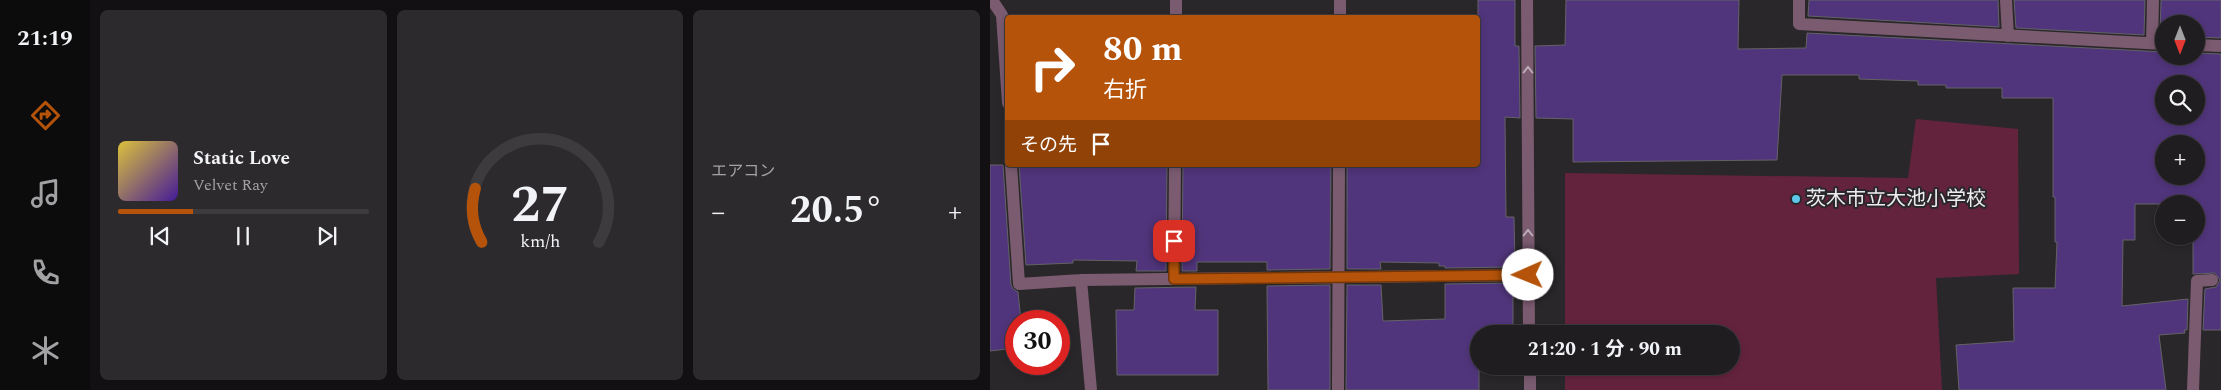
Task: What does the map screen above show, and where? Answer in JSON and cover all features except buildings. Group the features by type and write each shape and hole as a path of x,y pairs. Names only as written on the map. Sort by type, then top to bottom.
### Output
{"street":[{"path":"992,0 1002,15 1005,59"},
{"path":"1176,0 1176,15"},
{"path":"1340,0 1340,15"},
{"path":"1527,0 1529,325"},
{"path":"1799,0 1799,24 2155,43"},
{"path":"2006,0 2008,36"},
{"path":"2153,0 2155,17"},
{"path":"2205,45 2221,46"},
{"path":"1011,167 1019,284 1081,280 1528,275"},
{"path":"1174,279 1175,167"},
{"path":"1338,390 1339,167"},
{"path":"1081,280 1091,390"},
{"path":"2193,390 2196,281 2212,280"},
{"path":"1530,375 1530,390"}],"shaded area":[{"path":"1916,119 2018,129 2019,274 1936,278 1942,390 1565,390 1565,375 1740,375 1740,325 1565,325 1565,173 1908,178"}],"place":[{"name":"茨木市立大池小学校","path":"1796,199"}],"route":[{"path":"1174,241 1174,279 1528,275"}]}
